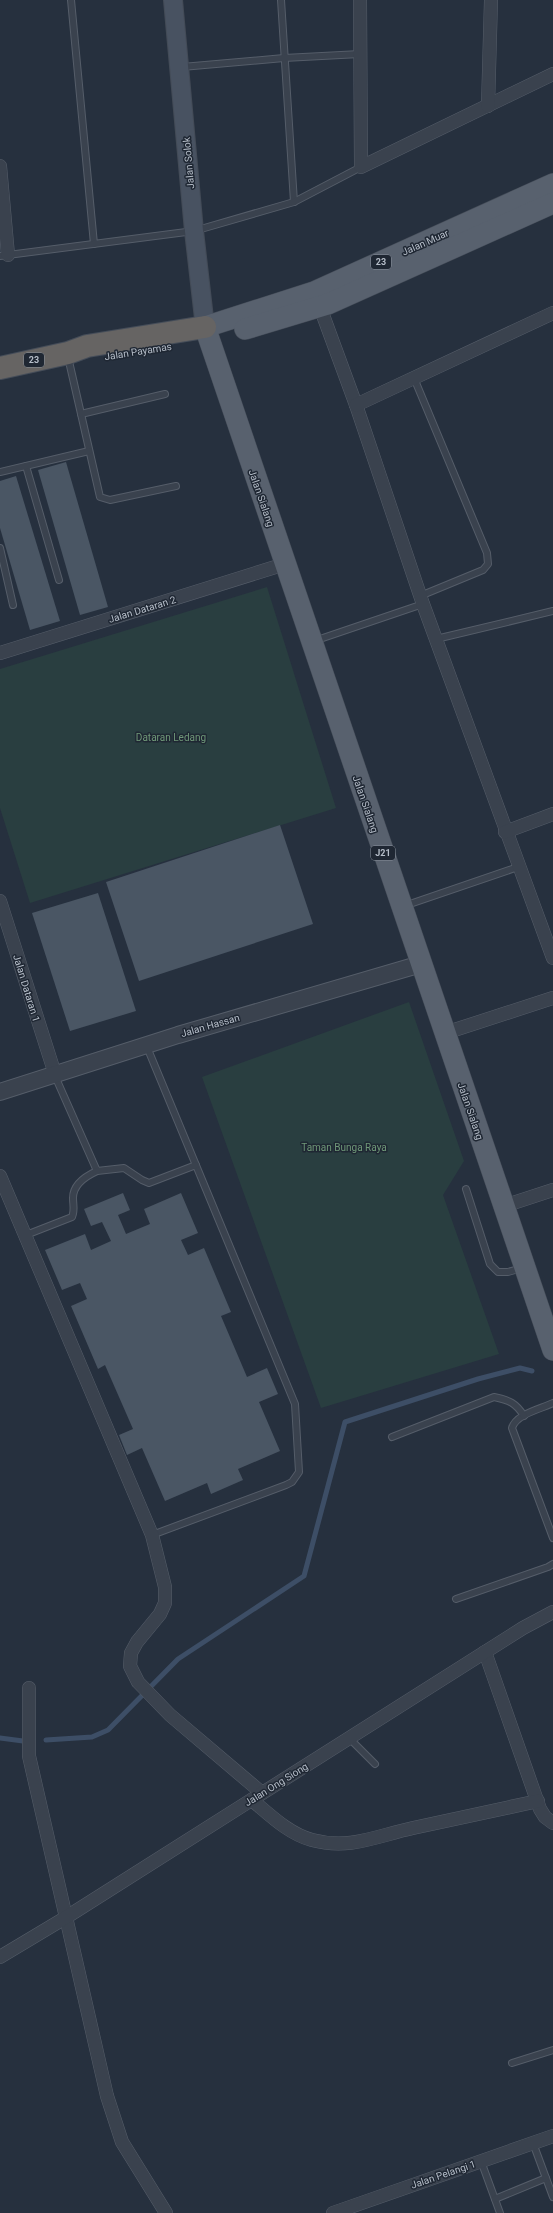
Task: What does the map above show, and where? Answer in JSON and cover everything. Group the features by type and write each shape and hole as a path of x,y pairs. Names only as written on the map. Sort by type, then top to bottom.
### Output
{"highway":[{"name":"Jalan Payamas","path":"0,368 68,353 86,346 207,333"}],"main road":[{"name":"Jalan Solok","path":"173,0 194,231 207,333"},
{"name":"Jalan Muar","path":"207,333 308,295 553,184"},
{"name":"Jalan Muar","path":"207,333 320,307 553,202"},
{"name":"Jalan Sialang","path":"207,333 284,564 525,1268 551,1339"}],"street":[{"path":"360,0 361,167 553,74"},
{"path":"488,106 491,0"},
{"path":"0,166 4,256"},
{"path":"320,307 356,405 421,600 518,866 550,938 553,958"},
{"path":"356,405 553,313"},
{"name":"Jalan Dataran 2","path":"0,653 284,564"},
{"path":"506,832 553,814"},
{"name":"Jalan Dataran 1","path":"0,901 55,1074"},
{"name":"Jalan Hassan","path":"0,1092 147,1045 421,964"},
{"path":"445,1033 553,998"},
{"path":"0,1176 152,1535 165,1587 165,1603 160,1614 131,1653 130,1666 138,1682 170,1715 257,1796 283,1826 310,1839 332,1844 358,1843 410,1828 538,1801"},
{"path":"504,1206 553,1190"},
{"name":"Jalan Ong Siong","path":"0,1957 65,1918 522,1628 553,1612"},
{"path":"485,1652 538,1801 545,1816 553,1823"},
{"path":"29,1688 29,1756 107,2096 122,2142 166,2213"},
{"name":"Jalan Pelangi 1","path":"333,2213 553,2136"}],"lane":[{"path":"71,0 94,244"},
{"path":"281,0 294,202"},
{"path":"179,67 284,58 360,54"},
{"path":"4,256 194,231 294,202 361,167"},
{"path":"68,353 98,493 105,500 176,486"},
{"path":"311,642 421,600 483,570 488,564 487,553 414,378"},
{"path":"81,414 165,394"},
{"path":"0,472 89,451"},
{"path":"26,466 59,580"},
{"path":"0,548 13,604"},
{"path":"436,640 553,611"},
{"path":"401,906 518,866"},
{"path":"147,1045 295,1404 299,1472 292,1482 286,1485 152,1535"},
{"path":"55,1074 97,1170"},
{"path":"26,1235 72,1217 74,1212 73,1197 75,1188 81,1181 97,1170 124,1168 149,1183 196,1165"},
{"path":"466,1190 490,1264 498,1272 508,1272 525,1268"},
{"path":"392,1437 494,1397 509,1399 518,1405 524,1416"},
{"path":"553,1403 524,1416 513,1424 513,1433 553,1538"},
{"path":"456,1599 553,1564"},
{"path":"349,1738 375,1764"},
{"path":"512,2063 553,2050"},
{"path":"533,2143 553,2197"},
{"path":"481,2161 500,2213"},
{"path":"495,2199 546,2178"}],"green space":[{"name":"Dataran Ledang","path":"267,587 336,808 30,903 0,808 0,669"},
{"name":"Taman Bunga Raya","path":"409,1002 464,1161 443,1195 499,1354 321,1408 202,1077"}],"building":[{"path":"66,462 108,607 80,615 38,470"},
{"path":"16,476 60,621 30,630 0,528 0,481"},
{"path":"280,825 313,924 139,981 106,882"},
{"path":"98,893 136,1011 70,1031 32,913"},
{"path":"123,1193 130,1210 118,1215 126,1234 150,1224 144,1209 181,1193 198,1233 181,1240 188,1255 204,1248 231,1312 221,1316 247,1377 267,1368 278,1394 259,1402 280,1451 238,1469 243,1480 211,1494 207,1483 165,1501 142,1448 127,1455 119,1435 133,1429 105,1365 98,1369 71,1306 87,1299 80,1283 62,1290 45,1250 85,1234 91,1250 111,1241 102,1222 91,1226 84,1209"}],"waterway":[{"path":"46,1740 92,1737 108,1730 178,1659 304,1576 345,1422 478,1379 520,1368 532,1371"},
{"path":"0,1738 23,1741"}]}
